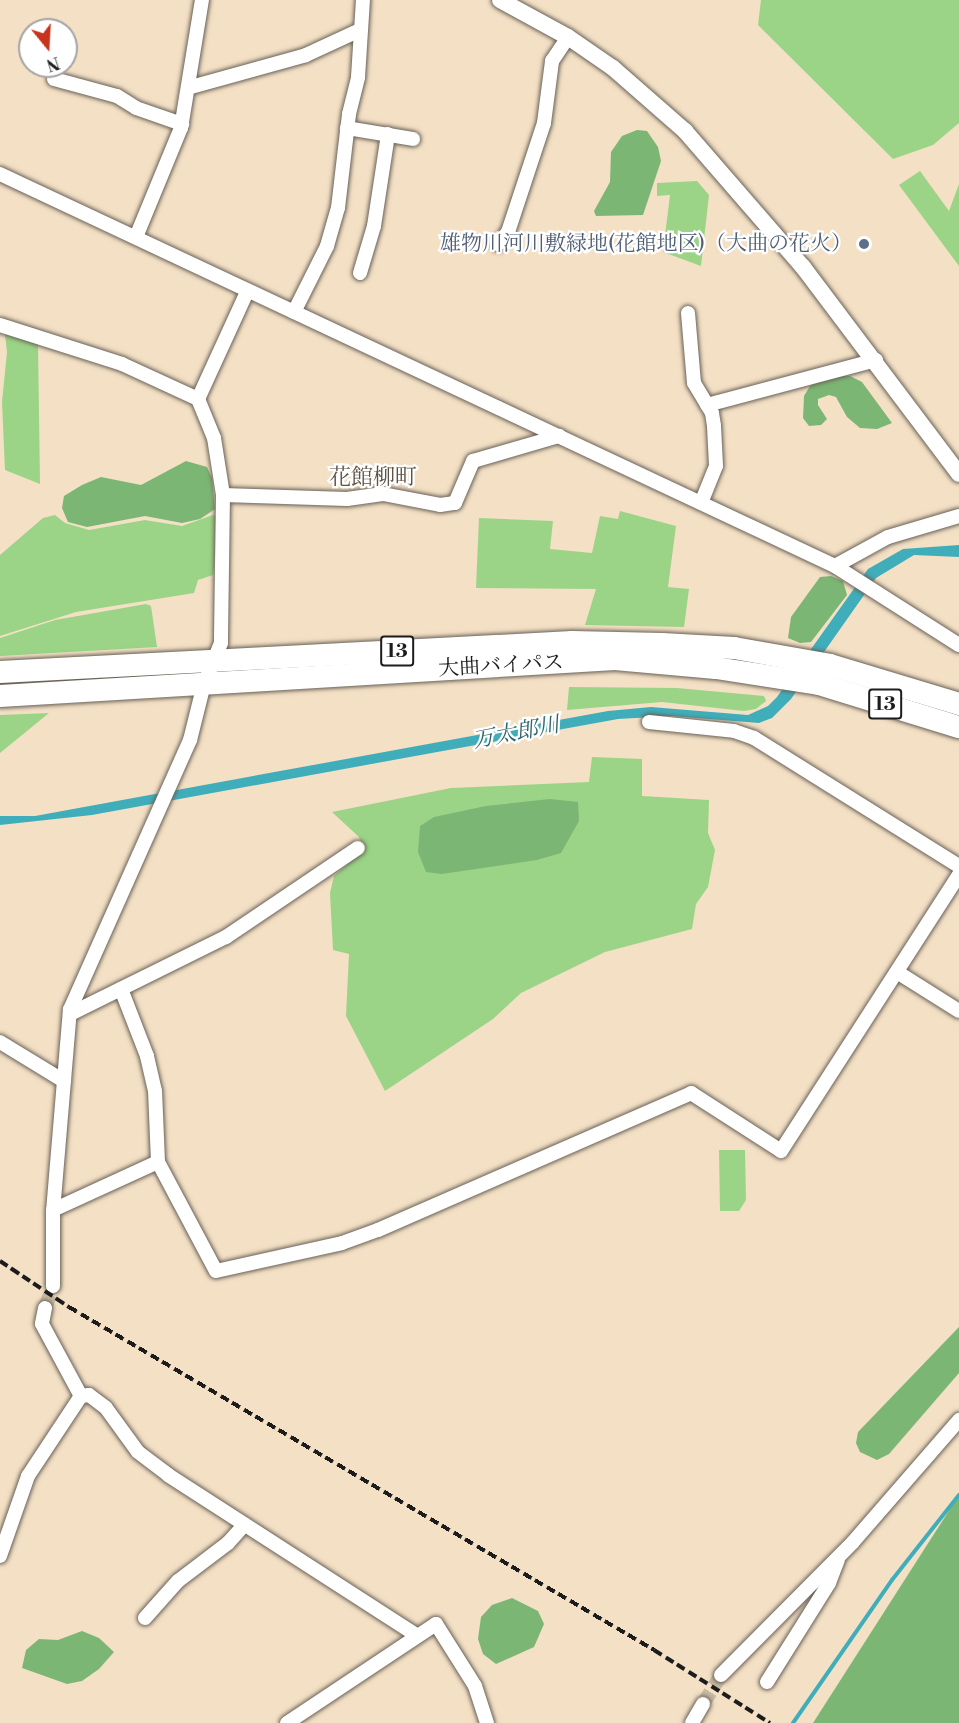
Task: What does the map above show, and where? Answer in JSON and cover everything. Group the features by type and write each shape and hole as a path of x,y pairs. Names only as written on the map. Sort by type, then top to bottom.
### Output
{"highway":[{"name":"大曲バイパス","path":"0,672 572,642 734,648 789,669"},
{"name":"大曲バイパス","path":"0,696 615,659 789,669 959,704"},
{"name":"大曲バイパス","path":"817,673 959,727"}],"street":[{"path":"136,237 182,124 191,87 202,0"},
{"path":"294,312 327,246 335,218 347,128 358,76 363,0"},
{"path":"500,0 568,37 613,68 685,130 749,201 876,360 959,474"},
{"path":"191,87 306,55 360,30"},
{"path":"498,244 508,232 544,123 552,61 568,37"},
{"path":"54,79 117,96 136,108 182,124"},
{"path":"347,128 412,139"},
{"path":"360,273 374,226 388,134"},
{"path":"0,174 247,292 702,501 849,572 959,645"},
{"path":"198,399 247,292"},
{"path":"688,313 694,383 707,405 714,426 716,466 702,501"},
{"path":"0,325 122,364 198,399 214,438 224,495 221,643 204,684 190,740 159,813 82,975 70,1014 53,1210 53,1286"},
{"path":"707,405 876,360"},
{"path":"224,495 347,499 383,494 440,506 454,503 473,461 559,436"},
{"path":"836,566 888,537 959,516"},
{"path":"650,722 734,731 753,738 959,866"},
{"path":"70,1014 226,937 358,848"},
{"path":"121,989 147,1056 155,1091 158,1162 216,1271 342,1243 378,1230 691,1093 780,1152 959,875"},
{"path":"897,972 959,1011"},
{"path":"0,1042 63,1081"},
{"path":"53,1210 158,1162"},
{"path":"45,1308 42,1324 81,1396"},
{"path":"0,1556 28,1476 81,1396 89,1395 106,1408 146,1458 416,1635"},
{"path":"721,1675 841,1553 959,1420"},
{"path":"145,1618 178,1581 228,1543 245,1524"},
{"path":"767,1682 829,1583 841,1553"},
{"path":"287,1723 416,1635 436,1624 475,1686 487,1723"},
{"path":"692,1723 703,1704"}],"green space":[{"path":"761,0 959,0 959,123 933,145 893,159 758,25"},
{"path":"637,130 647,131 658,147 661,161 643,215 596,216 594,211 610,182 611,152 622,136"},
{"path":"920,171 949,211 959,184 959,266 899,185"},
{"path":"697,181 709,195 701,266 663,252 670,195 657,196 657,183"},
{"path":"8,332 38,344 40,484 5,470 2,402 7,352 5,335"},
{"path":"829,376 850,376 862,382 892,423 877,429 860,428 847,417 836,397 829,395 818,399 818,405 827,419 821,425 809,426 803,418 804,396 810,386"},
{"path":"186,461 207,467 212,478 215,509 200,519 182,523 145,516 87,527 68,522 62,508 64,496 82,485 101,477 141,485"},
{"path":"620,511 676,526 668,587 689,589 684,627 585,625 596,589 476,588 479,518 553,521 550,549 592,553 600,516 618,519"},
{"path":"55,515 65,523 89,530 145,520 182,526 213,515 219,517 213,575 198,580 194,593 76,612 0,636 0,555 43,518"},
{"path":"831,576 843,581 847,595 811,642 800,643 788,638 791,617 820,577"},
{"path":"146,604 151,606 157,647 0,656 0,638 55,620"},
{"path":"569,687 677,688 764,696 766,701 756,709 744,711 662,702 567,710"},
{"path":"49,713 0,753 0,715"},
{"path":"592,757 642,759 642,796 709,800 708,833 715,850 708,887 696,904 692,929 605,952 521,993 493,1019 385,1091 346,1016 349,954 333,950 330,893 334,876 362,852 359,837 332,812 451,788 589,782"},
{"path":"550,799 578,802 579,821 561,853 537,860 442,874 426,872 418,852 420,826 434,817 486,806"},
{"path":"719,1150 745,1150 746,1200 739,1211 720,1211"},
{"path":"959,1327 959,1373 889,1454 877,1460 860,1452 856,1443 858,1432"},
{"path":"959,1495 959,1723 813,1723"},
{"path":"512,1598 538,1611 544,1624 534,1647 496,1664 483,1654 478,1639 481,1617 492,1605"},
{"path":"82,1631 99,1638 114,1652 99,1669 82,1681 67,1684 22,1668 26,1650 39,1639 58,1640"}],"water":[{"name":"万太郎川","path":"959,545 959,557 914,555 876,578 791,699 772,718 759,723 671,716 618,719 92,815 0,825 0,816 35,816 608,711 651,707 748,715 768,706 777,697 868,569 903,549"}],"waterway":[{"path":"793,1723 892,1580 959,1495"}],"tunnel":[{"path":"45,1308 53,1286"},
{"path":"703,1704 721,1675"}],"railway":[{"path":"0,1261 69,1307 654,1650 770,1723"}],"place":[{"name":"雄物川河川敷緑地(花館地区)（大曲の花火）","path":"864,244"}],"district":[{"name":"花館柳町","path":"373,478"}]}
